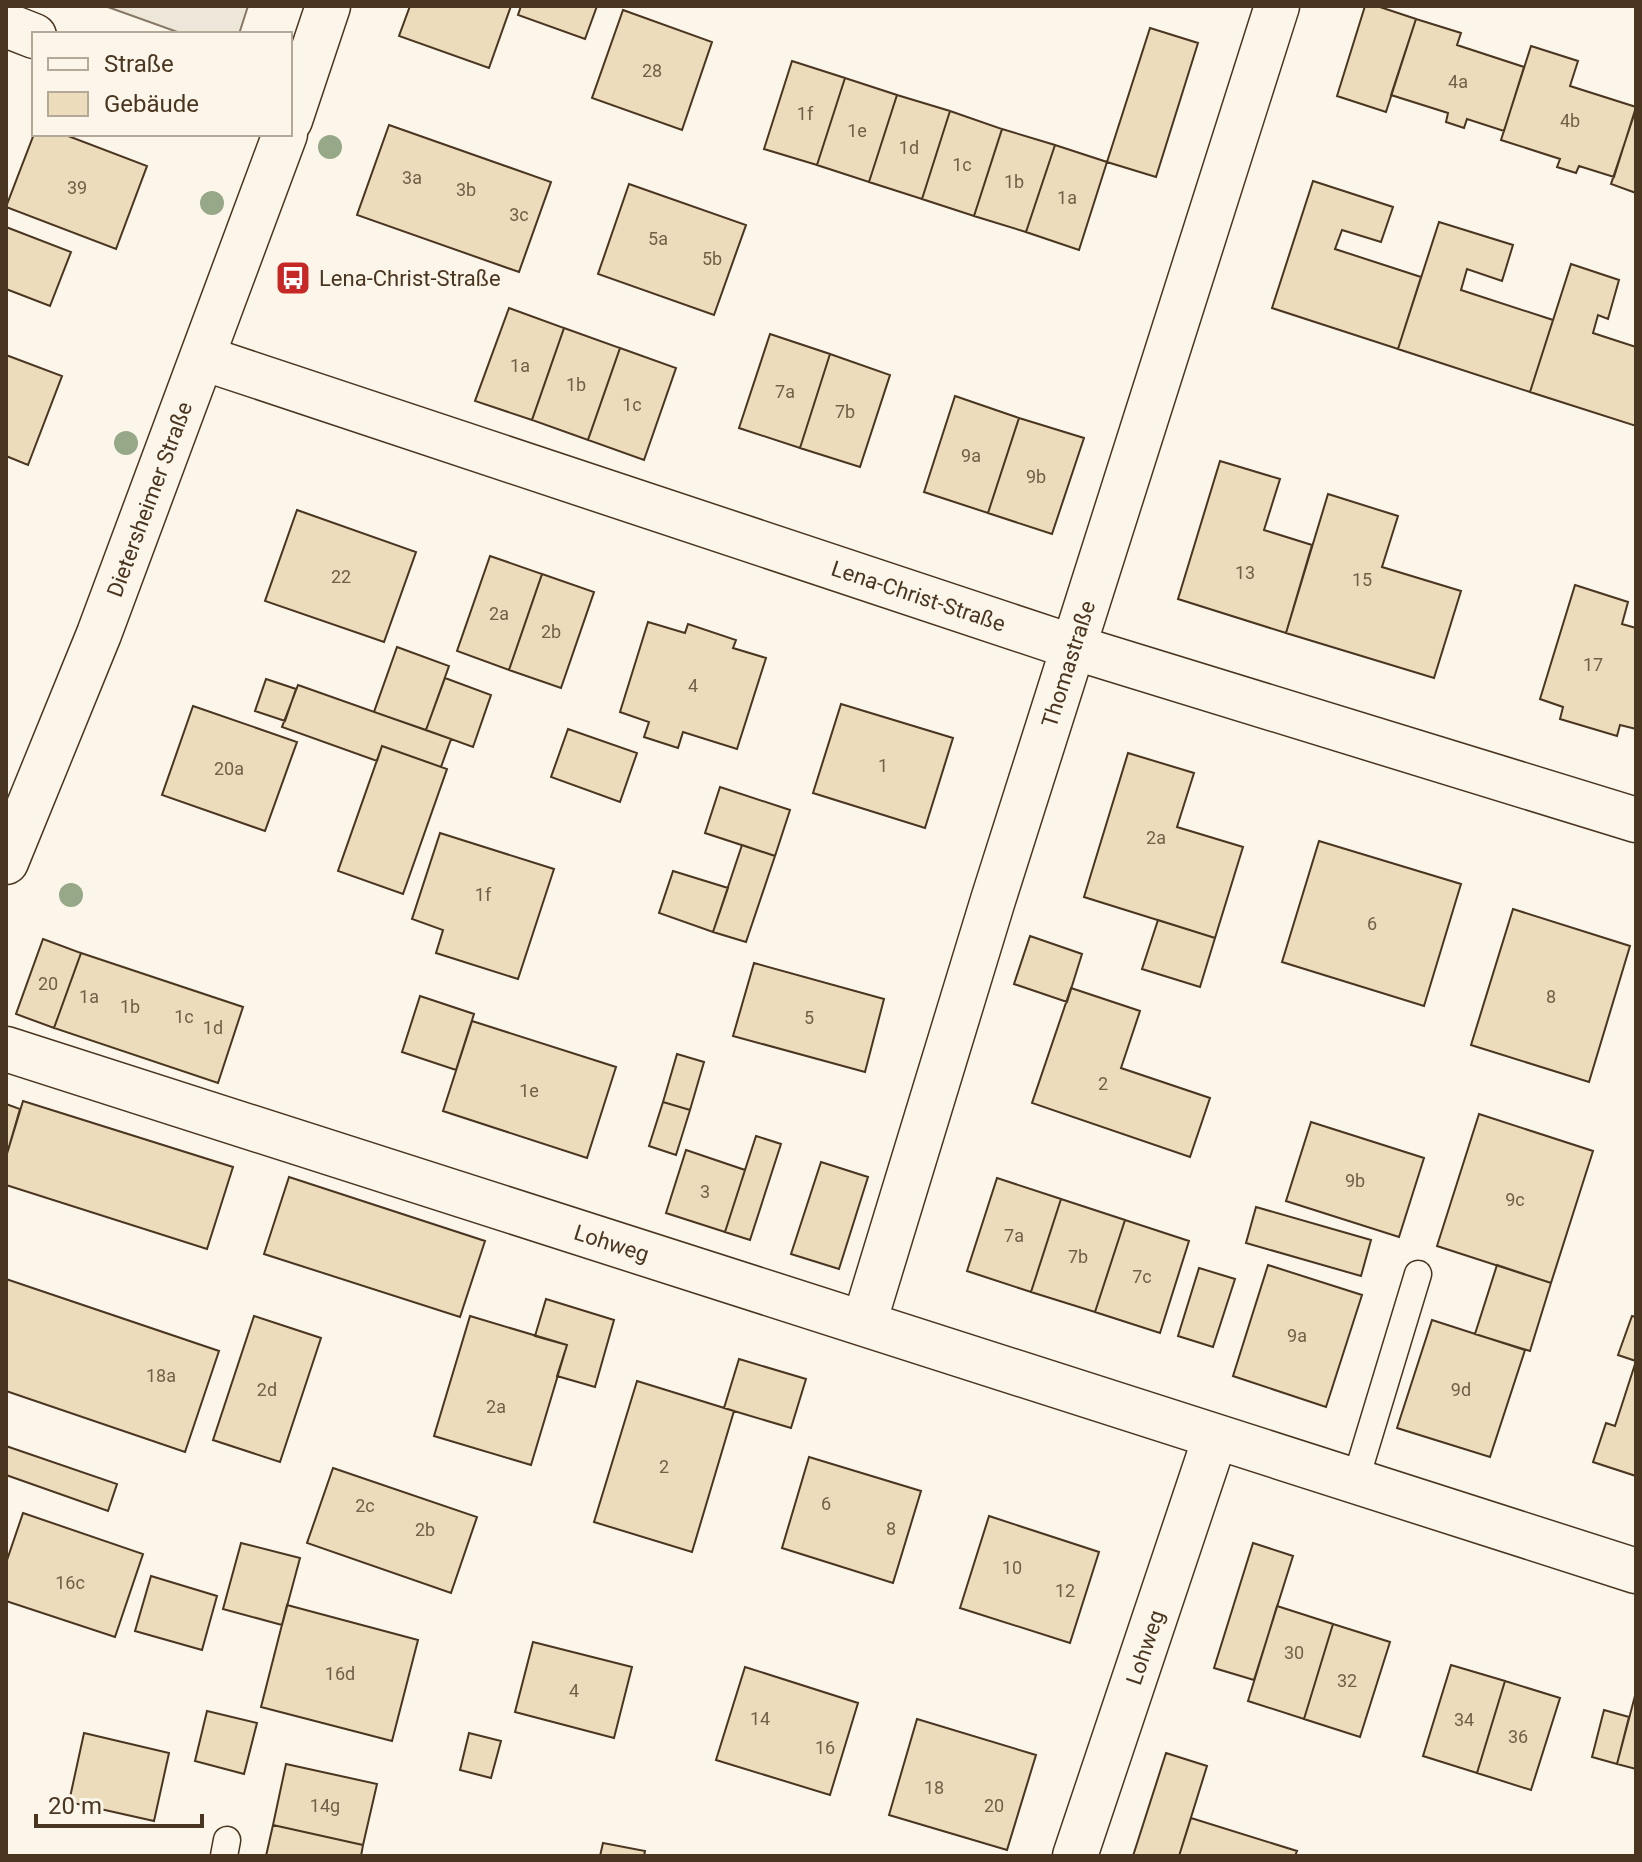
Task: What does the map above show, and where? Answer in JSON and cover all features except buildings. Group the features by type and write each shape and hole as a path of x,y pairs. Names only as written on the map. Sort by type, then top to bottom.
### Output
{"street":[{"path":"292,114 328,6"},
{"name":"Thomastraße","path":"864,1323 1073,647 1277,6"},
{"path":"6,25 32,35"},
{"name":"Dietersheimer Straße","path":"6,862 99,634 284,136"},
{"name":"Lena-Christ-Straße","path":"203,358 1073,647 1636,820"},
{"name":"Lohweg","path":"6,1049 1636,1571"},
{"name":"Lohweg","path":"1075,1856 1215,1438"}],"lane":[{"path":"1355,1482 1418,1274"}],"shaded area":[{"path":"105,6 248,6 240,32 177,32"}],"place":[{"name":"Lena-Christ-Straße","path":"293,278"}]}
